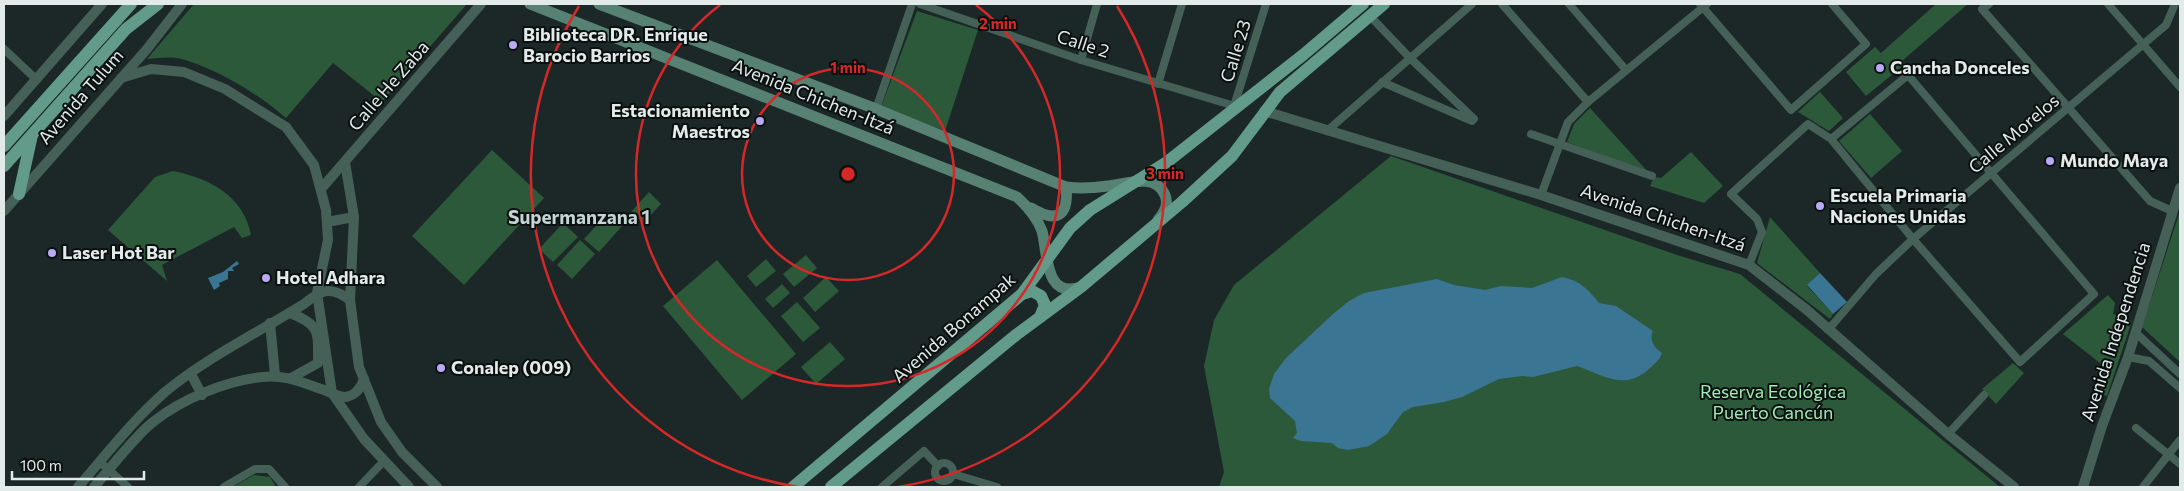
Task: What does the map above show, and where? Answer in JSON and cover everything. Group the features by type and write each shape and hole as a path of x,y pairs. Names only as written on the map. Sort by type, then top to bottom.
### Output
{"main road":[{"name":"Avenida Tulum","path":"4,146 131,4"},
{"name":"Avenida Tulum","path":"4,166 126,30 158,4"},
{"name":"Avenida Chichen-Itzá","path":"530,4 1017,197 1027,206 1042,231 1046,259 1051,276 1057,284 1071,290 1081,287"},
{"name":"Avenida Chichen-Itzá","path":"599,4 876,109 1066,187 1080,189 1138,181"},
{"name":"Avenida Bonampak","path":"793,487 1022,294 1031,285 1046,259 1070,228 1090,210 1167,162 1363,4"},
{"path":"832,487 1040,317 1081,287 1232,156 1264,111 1289,84 1384,4"},
{"path":"19,194 33,133"},
{"path":"1138,181 1157,186 1166,197 1165,210 1153,225"},
{"path":"1027,206 1044,216 1054,217 1066,207 1066,187"},
{"path":"1022,294 1032,291 1041,296 1045,305 1040,317"}],"street":[{"path":"4,116 102,4"},
{"name":"Avenida Tulum","path":"4,211 121,78 182,4"},
{"name":"Calle He Zaba","path":"321,189 481,4"},
{"path":"876,109 912,4"},
{"name":"Calle 2","path":"920,4 1081,60 1236,107"},
{"path":"1081,60 1097,4"},
{"path":"1158,84 1182,4"},
{"name":"Calle 23","path":"1236,107 1266,4"},
{"path":"1327,130 1472,4"},
{"path":"1502,4 1588,102"},
{"path":"1569,4 1626,70"},
{"path":"1541,195 1568,122 1588,102 1703,5 1791,110 1866,44 1832,4"},
{"path":"1988,4 1982,9 2067,109 2150,201 2172,211"},
{"path":"2108,4 2180,87"},
{"name":"Calle Morelos","path":"1828,330 1876,274 1913,239 2166,25 2175,4"},
{"path":"1370,16 1409,57 1474,119 1472,121 1382,82"},
{"path":"4,49 37,80"},
{"path":"121,78 151,69 184,72 225,89 286,127 314,165 327,222 328,240 317,293 332,393 364,439 409,487"},
{"path":"1749,265 1762,232 1757,218 1731,194 1808,124 1831,139 1913,239 2020,362 2094,294 1908,75 1831,139"},
{"name":"Avenida Chichen-Itzá","path":"1264,111 1541,195 1749,265 1807,310 1948,434 2014,487"},
{"path":"1531,134 1652,176"},
{"path":"345,162 354,217 350,300 359,367 381,422 402,452 437,487"},
{"name":"Avenida Independencia","path":"2083,487 2102,426 2128,358 2180,188"},
{"path":"327,222 354,217"},
{"path":"78,487 166,391 270,323 290,313 317,293 334,290 350,300"},
{"path":"290,313 309,320 318,336 318,364 291,378"},
{"path":"270,323 275,375"},
{"path":"2136,333 2180,374"},
{"path":"2128,358 2149,362 2180,388"},
{"path":"191,374 202,395"},
{"path":"94,487 151,423 174,408 202,395 241,381 275,375 291,378 341,397 352,395 360,389 364,379"},
{"path":"1948,434 1984,395"},
{"path":"2136,428 2180,464"},
{"path":"2143,487 2180,440"},
{"path":"882,487 924,451 938,466"},
{"path":"359,487 384,461"},
{"path":"100,462 128,487"},
{"path":"938,466 949,464 953,474"},
{"path":"938,466 936,474 942,480 947,480 953,474"},
{"path":"224,487 255,469 269,469 285,487"},
{"path":"953,474 998,487"}],"green space":[{"path":"194,4 467,4 382,102 333,63 286,118 251,92 212,70 176,58 147,59"},
{"path":"1936,4 1968,4 1903,60 1905,64 1866,96 1846,72 1875,47 1881,53"},
{"path":"917,11 978,30 945,131 881,107"},
{"path":"1820,92 1843,118 1829,131 1798,112"},
{"path":"1590,108 1648,172 1567,142 1574,124"},
{"path":"1870,114 1902,151 1871,178 1839,141"},
{"path":"492,150 544,198 464,285 412,236"},
{"path":"1691,152 1723,186 1704,203 1650,186 1654,177 1661,178"},
{"name":"Reserva Ecológica Puerto Cancún","path":"1391,156 1680,256 1740,274 2000,487 1219,487 1224,472 1204,366 1214,320 1234,285"},
{"path":"173,171 199,178 212,184 233,199 247,221 251,235 242,238 234,227 162,265 167,281 108,230 155,177"},
{"path":"649,192 661,204 643,223 631,212"},
{"path":"2180,211 2180,362 2142,327"},
{"path":"609,212 623,225 599,252 584,239"},
{"path":"1770,217 1820,273 1807,286 1833,314 1830,319 1757,263"},
{"path":"563,223 578,237 553,262 539,249"},
{"path":"580,240 595,254 572,279 557,265"},
{"path":"806,255 817,268 794,287 783,274"},
{"path":"766,259 776,271 756,287 747,276"},
{"path":"717,260 796,354 742,400 663,306"},
{"path":"826,277 839,291 815,312 803,298"},
{"path":"782,284 790,293 773,308 765,299"},
{"path":"2108,295 2115,303 2113,314 2132,321 2107,396 2098,393 2105,367 2063,334"},
{"path":"797,302 820,328 803,342 781,316"},
{"path":"830,342 845,359 816,384 801,367"},
{"path":"2013,363 2024,373 1996,404 1982,389"},
{"path":"254,475 270,477 276,487 233,487"}],"water":[{"path":"237,261 239,264 232,268 234,271 228,271 228,279 219,283 220,286 214,290 208,278 223,272"},
{"path":"1820,273 1847,302 1833,314 1807,285"},
{"path":"1562,277 1574,280 1583,286 1599,303 1616,306 1653,331 1653,344 1662,353 1660,358 1641,375 1632,379 1623,380 1605,377 1577,366 1533,377 1522,376 1499,379 1462,397 1413,407 1403,412 1387,434 1369,446 1348,450 1338,448 1332,443 1301,441 1293,438 1297,433 1295,421 1270,398 1269,389 1274,374 1286,358 1333,314 1349,301 1364,293 1437,279 1454,285 1485,290 1501,286 1532,288"}],"place":[{"name":"Biblioteca DR. Enrique Barocio Barrios","path":"513,45"},
{"name":"Cancha Donceles","path":"1880,68"},
{"name":"Estacionamiento Maestros","path":"760,121"},
{"name":"Mundo Maya","path":"2050,161"},
{"name":"Escuela Primaria Naciones Unidas","path":"1820,206"},
{"name":"Laser Hot Bar","path":"52,253"},
{"name":"Hotel Adhara","path":"266,278"},
{"name":"Conalep (009)","path":"441,368"}],"district":[{"name":"Supermanzana 1","path":"579,217"}]}
